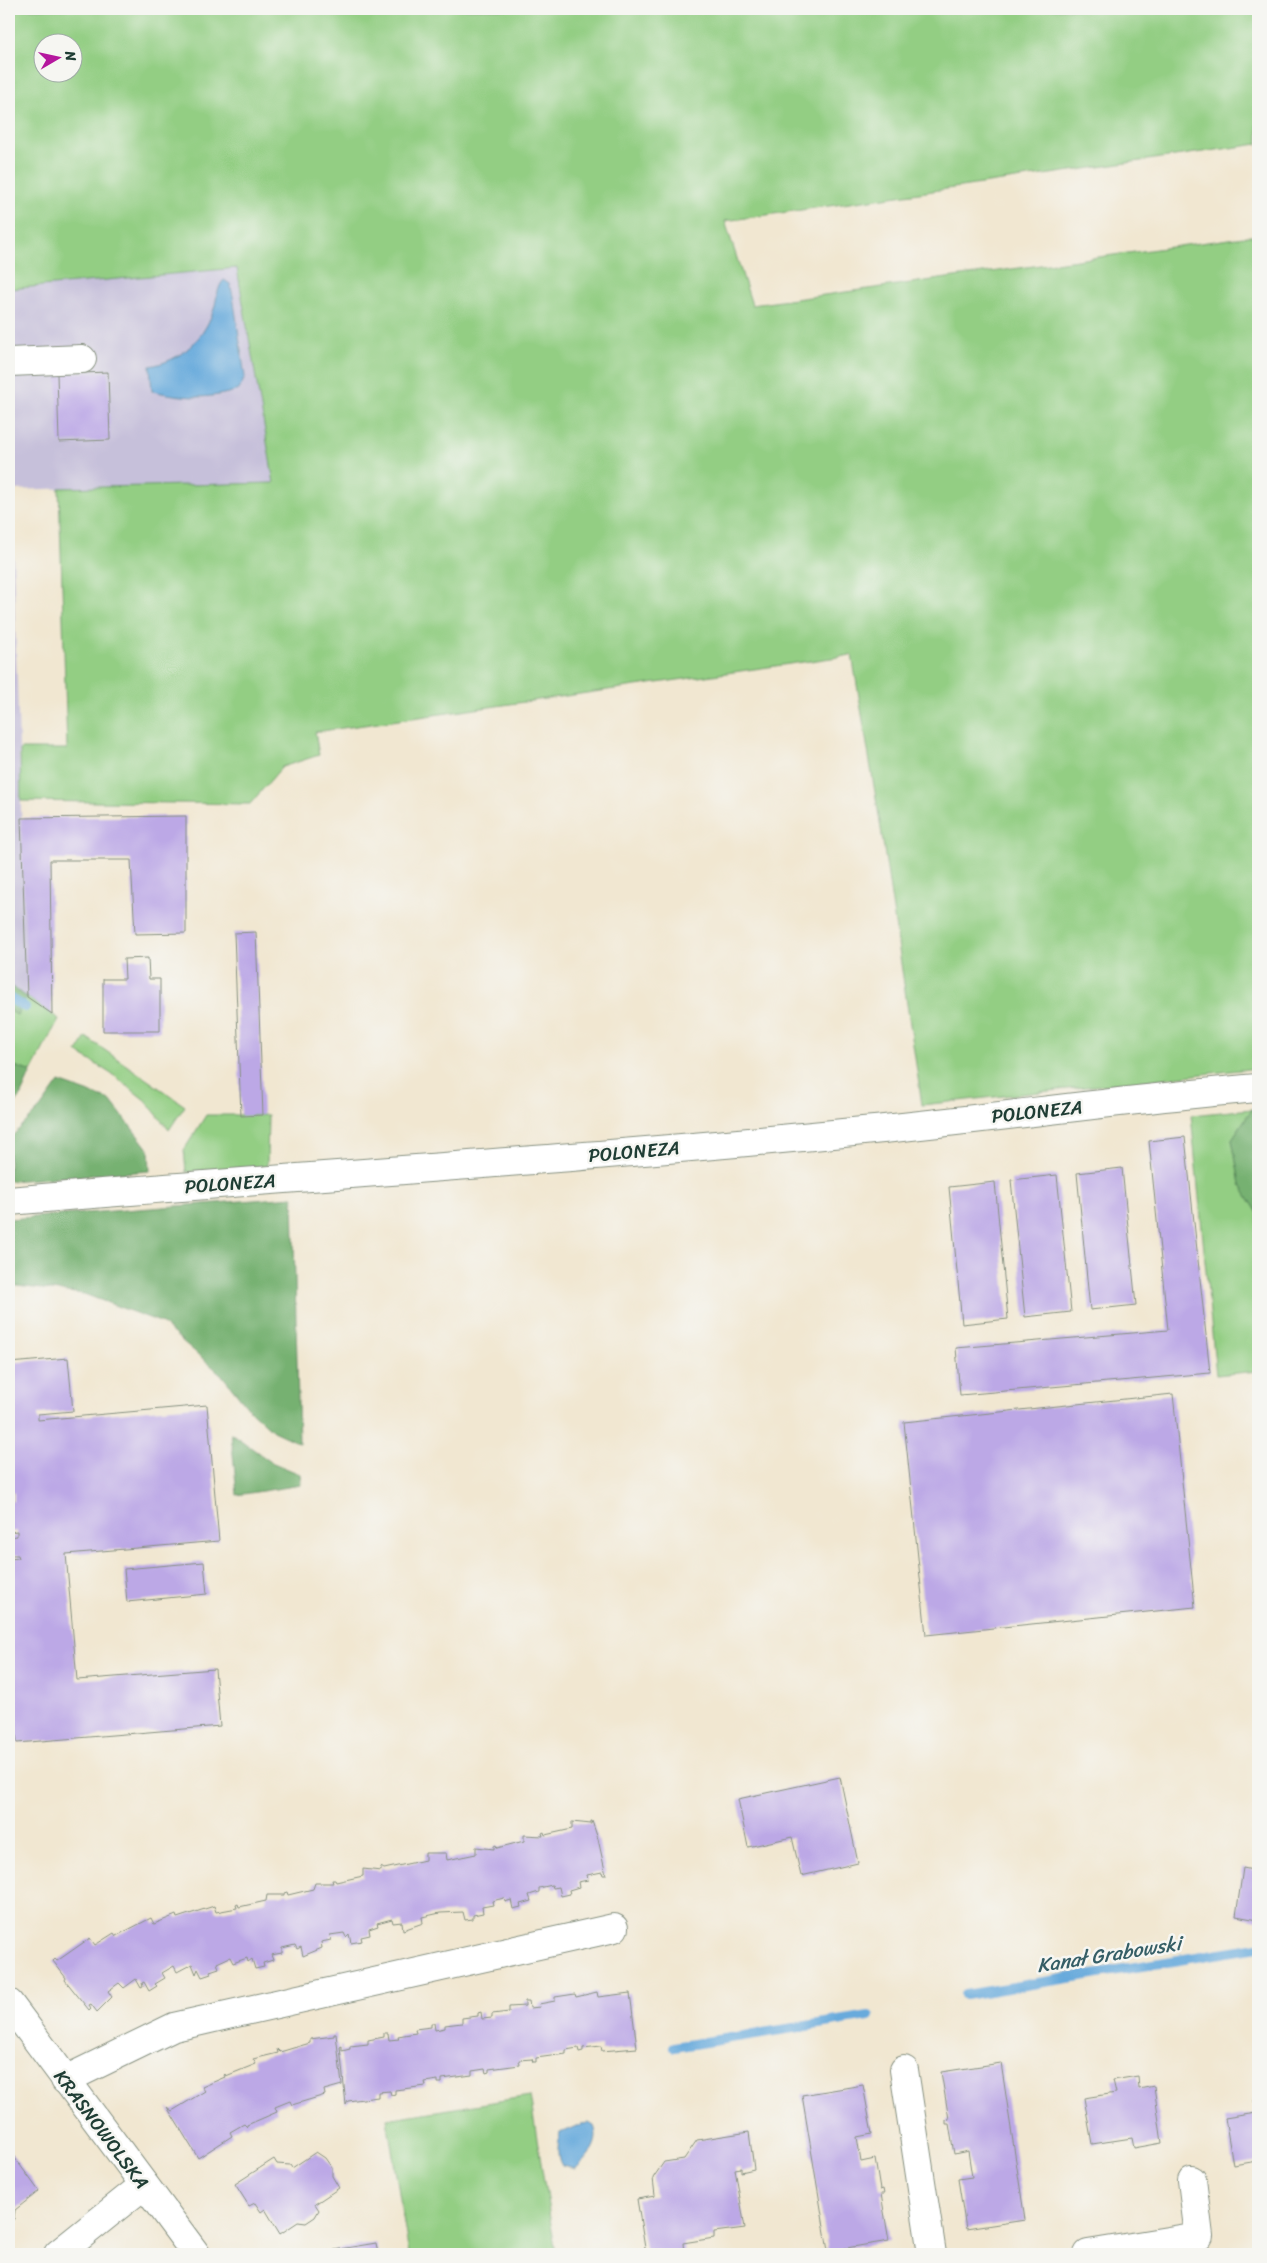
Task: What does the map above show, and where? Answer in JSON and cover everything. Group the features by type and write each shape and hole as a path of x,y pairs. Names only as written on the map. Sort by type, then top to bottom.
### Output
{"street":[{"path":"9,362 82,359"},
{"name":"POLONEZA","path":"9,1201 609,1154 865,1131 1169,1096 1258,1088"},
{"path":"65,2080 174,2027 614,1928"},
{"name":"KRASNOWOLSKA","path":"9,2004 196,2254"},
{"path":"904,2070 932,2254"},
{"path":"1088,2254 1199,2236 1192,2180"},
{"path":"58,2254 144,2185"}],"shaded area":[{"path":"237,268 274,483 11,490 27,997 9,985 9,289"},
{"path":"1258,2245 1258,2254 1195,2254 1240,2247"}],"green space":[{"path":"9,9 1258,9 1258,144 725,221 752,305 1258,235 1258,1068 922,1105 880,822 852,655 315,732 319,755 282,767 250,804 21,801 20,749 67,749 59,488 274,483 237,268 9,289"},
{"path":"9,985 27,997 17,1015 9,1010"},
{"path":"27,997 59,1019 31,1072 9,1064 9,1010 17,1015"},
{"path":"86,1037 185,1106 169,1130 146,1101 116,1077 77,1052"},
{"path":"9,1064 31,1072 20,1097 9,1112"},
{"path":"59,1082 110,1100 149,1150 150,1171 9,1181 9,1139 41,1107"},
{"path":"1252,1109 1232,1139 1240,1184 1258,1213 1258,1371 1216,1375 1191,1115"},
{"path":"1252,1109 1258,1109 1258,1213 1240,1184 1232,1139"},
{"path":"206,1115 268,1115 267,1166 186,1172 184,1150"},
{"path":"293,1197 299,1443 273,1431 250,1410 221,1374 160,1322 84,1294 9,1285 9,1219"},
{"path":"231,1433 271,1462 300,1474 301,1485 237,1495"},
{"path":"530,2096 556,2254 409,2254 387,2119"}],"water":[{"path":"224,280 230,284 233,296 245,377 239,390 205,397 152,391 150,366 181,354 198,339 210,320"},
{"path":"589,2123 594,2126 596,2132 592,2150 575,2169 562,2166 558,2154 560,2133 581,2124"}],"building":[{"path":"108,372 110,440 59,442 57,374"},
{"path":"186,816 186,933 135,934 131,860 50,860 52,1014 27,997 21,818"},
{"path":"256,932 263,1115 241,1116 234,933"},
{"path":"148,958 149,979 160,979 160,1031 103,1031 103,979 125,979 124,959"},
{"path":"1185,1137 1210,1373 960,1395 956,1348 1168,1330 1149,1141"},
{"path":"1122,1168 1136,1305 1090,1310 1077,1173"},
{"path":"1057,1175 1071,1312 1025,1317 1011,1180"},
{"path":"995,1182 1008,1319 962,1324 949,1187"},
{"path":"68,1358 73,1411 38,1414 38,1420 207,1405 219,1541 66,1554 77,1680 215,1669 220,1726 17,1743 11,1672 9,1672 9,1559 19,1558 18,1555 9,1555 9,1537 17,1536 17,1531 9,1532 9,1502 14,1501 14,1492 9,1492 11,1452 9,1453 9,1363"},
{"path":"1173,1394 1195,1607 926,1635 904,1422"},
{"path":"204,1562 207,1594 127,1602 124,1569"},
{"path":"840,1777 858,1863 801,1876 792,1837 748,1847 738,1799"},
{"path":"591,1821 598,1839 606,1875 603,1875 602,1872 587,1875 588,1880 578,1882 579,1887 569,1890 570,1894 561,1896 559,1887 553,1888 552,1885 539,1888 539,1892 529,1895 531,1901 520,1904 521,1907 513,1909 511,1900 505,1902 504,1898 492,1901 493,1905 482,1907 483,1913 473,1915 473,1919 465,1920 463,1912 440,1913 422,1917 423,1923 403,1930 402,1922 393,1923 392,1919 377,1923 378,1926 369,1929 370,1935 361,1937 362,1941 351,1943 349,1934 346,1937 344,1933 330,1935 331,1940 321,1942 322,1948 303,1956 301,1947 297,1949 295,1945 282,1948 282,1953 271,1955 273,1960 263,1963 264,1967 255,1969 252,1959 248,1962 247,1958 233,1963 230,1957 217,1963 219,1968 210,1971 211,1974 202,1977 198,1969 196,1974 192,1964 177,1972 174,1966 162,1973 165,1978 155,1984 157,1986 149,1991 144,1982 141,1988 136,1979 124,1988 119,1983 108,1991 112,1997 97,2012 91,2004 89,2005 91,2008 89,2010 65,1980 66,1978 53,1961 55,1959 57,1961 90,1938 95,1945 114,1933 116,1936 151,1918 154,1924 176,1915 177,1918 214,1906 216,1912 237,1908 236,1905 238,1904 239,1907 266,1901 267,1895 284,1895 287,1892 288,1895 313,1889 315,1883 333,1883 332,1880 336,1882 363,1876 363,1869 381,1871 381,1867 384,1869 425,1860 425,1853 446,1853 447,1860 476,1854 476,1847 494,1849 496,1845 497,1848 524,1841 524,1835 543,1836 542,1833 544,1832 545,1835 572,1829 572,1822 591,1824"},
{"path":"1243,1868 1258,1871 1258,1920 1236,1916"},
{"path":"597,1992 598,1997 630,1993 637,2048 602,2051 601,2046 583,2048 583,2051 579,2052 578,2048 566,2050 566,2054 536,2058 536,2062 533,2062 532,2059 519,2060 520,2065 489,2069 489,2072 486,2073 485,2069 472,2071 472,2075 442,2079 442,2083 438,2083 438,2080 425,2082 426,2086 395,2090 395,2094 391,2095 390,2091 378,2092 378,2097 348,2101 346,2105 340,2047 342,2046 342,2051 350,2049 350,2046 368,2044 368,2040 384,2037 384,2033 388,2033 389,2040 399,2039 398,2036 416,2033 415,2029 431,2027 431,2023 434,2023 435,2030 445,2028 445,2025 462,2023 462,2018 478,2016 478,2013 481,2012 482,2019 492,2018 492,2014 509,2012 509,2007 525,2006 525,2001 529,2001 530,2008 540,2007 539,2004 555,2001 555,1997 575,1994 576,1997"},
{"path":"336,2034 342,2085 324,2090 325,2095 292,2105 290,2101 275,2107 277,2112 247,2125 247,2127 244,2124 230,2132 232,2136 198,2158 167,2107 172,2111 205,2091 202,2087 225,2077 225,2074 226,2076 256,2064 253,2059 278,2053 277,2049 280,2052 310,2043 310,2039 334,2036"},
{"path":"1001,2063 1025,2220 966,2229 958,2179 972,2177 968,2151 954,2154 949,2124 946,2124 946,2120 949,2119 941,2072"},
{"path":"1138,2076 1139,2089 1154,2086 1162,2143 1134,2148 1132,2138 1092,2144 1084,2098 1116,2093 1113,2080"},
{"path":"863,2085 872,2134 857,2137 861,2162 875,2159 880,2190 883,2189 884,2194 881,2194 889,2241 828,2251 802,2095"},
{"path":"1258,2099 1258,2161 1233,2165 1225,2118 1256,2113 1254,2100"},
{"path":"749,2132 754,2169 741,2172 741,2168 735,2169 745,2228 714,2232 714,2238 683,2243 684,2254 646,2254 637,2199 655,2196 653,2178 664,2162 684,2159 697,2140"},
{"path":"9,2150 39,2191 15,2210 14,2219 9,2223"},
{"path":"316,2152 325,2158 332,2168 332,2176 339,2188 315,2204 319,2210 315,2217 306,2223 298,2222 280,2234 265,2209 261,2212 255,2203 249,2206 235,2184 274,2159 277,2164 290,2165 292,2168"},
{"path":"376,2243 378,2254 335,2254 334,2250"}],"waterway":[{"path":"9,998 25,1007"},
{"name":"Kanał Grabowski","path":"965,1995 1258,1947"},
{"name":"Kanał Grabowski","path":"674,2047 869,2016"}]}
